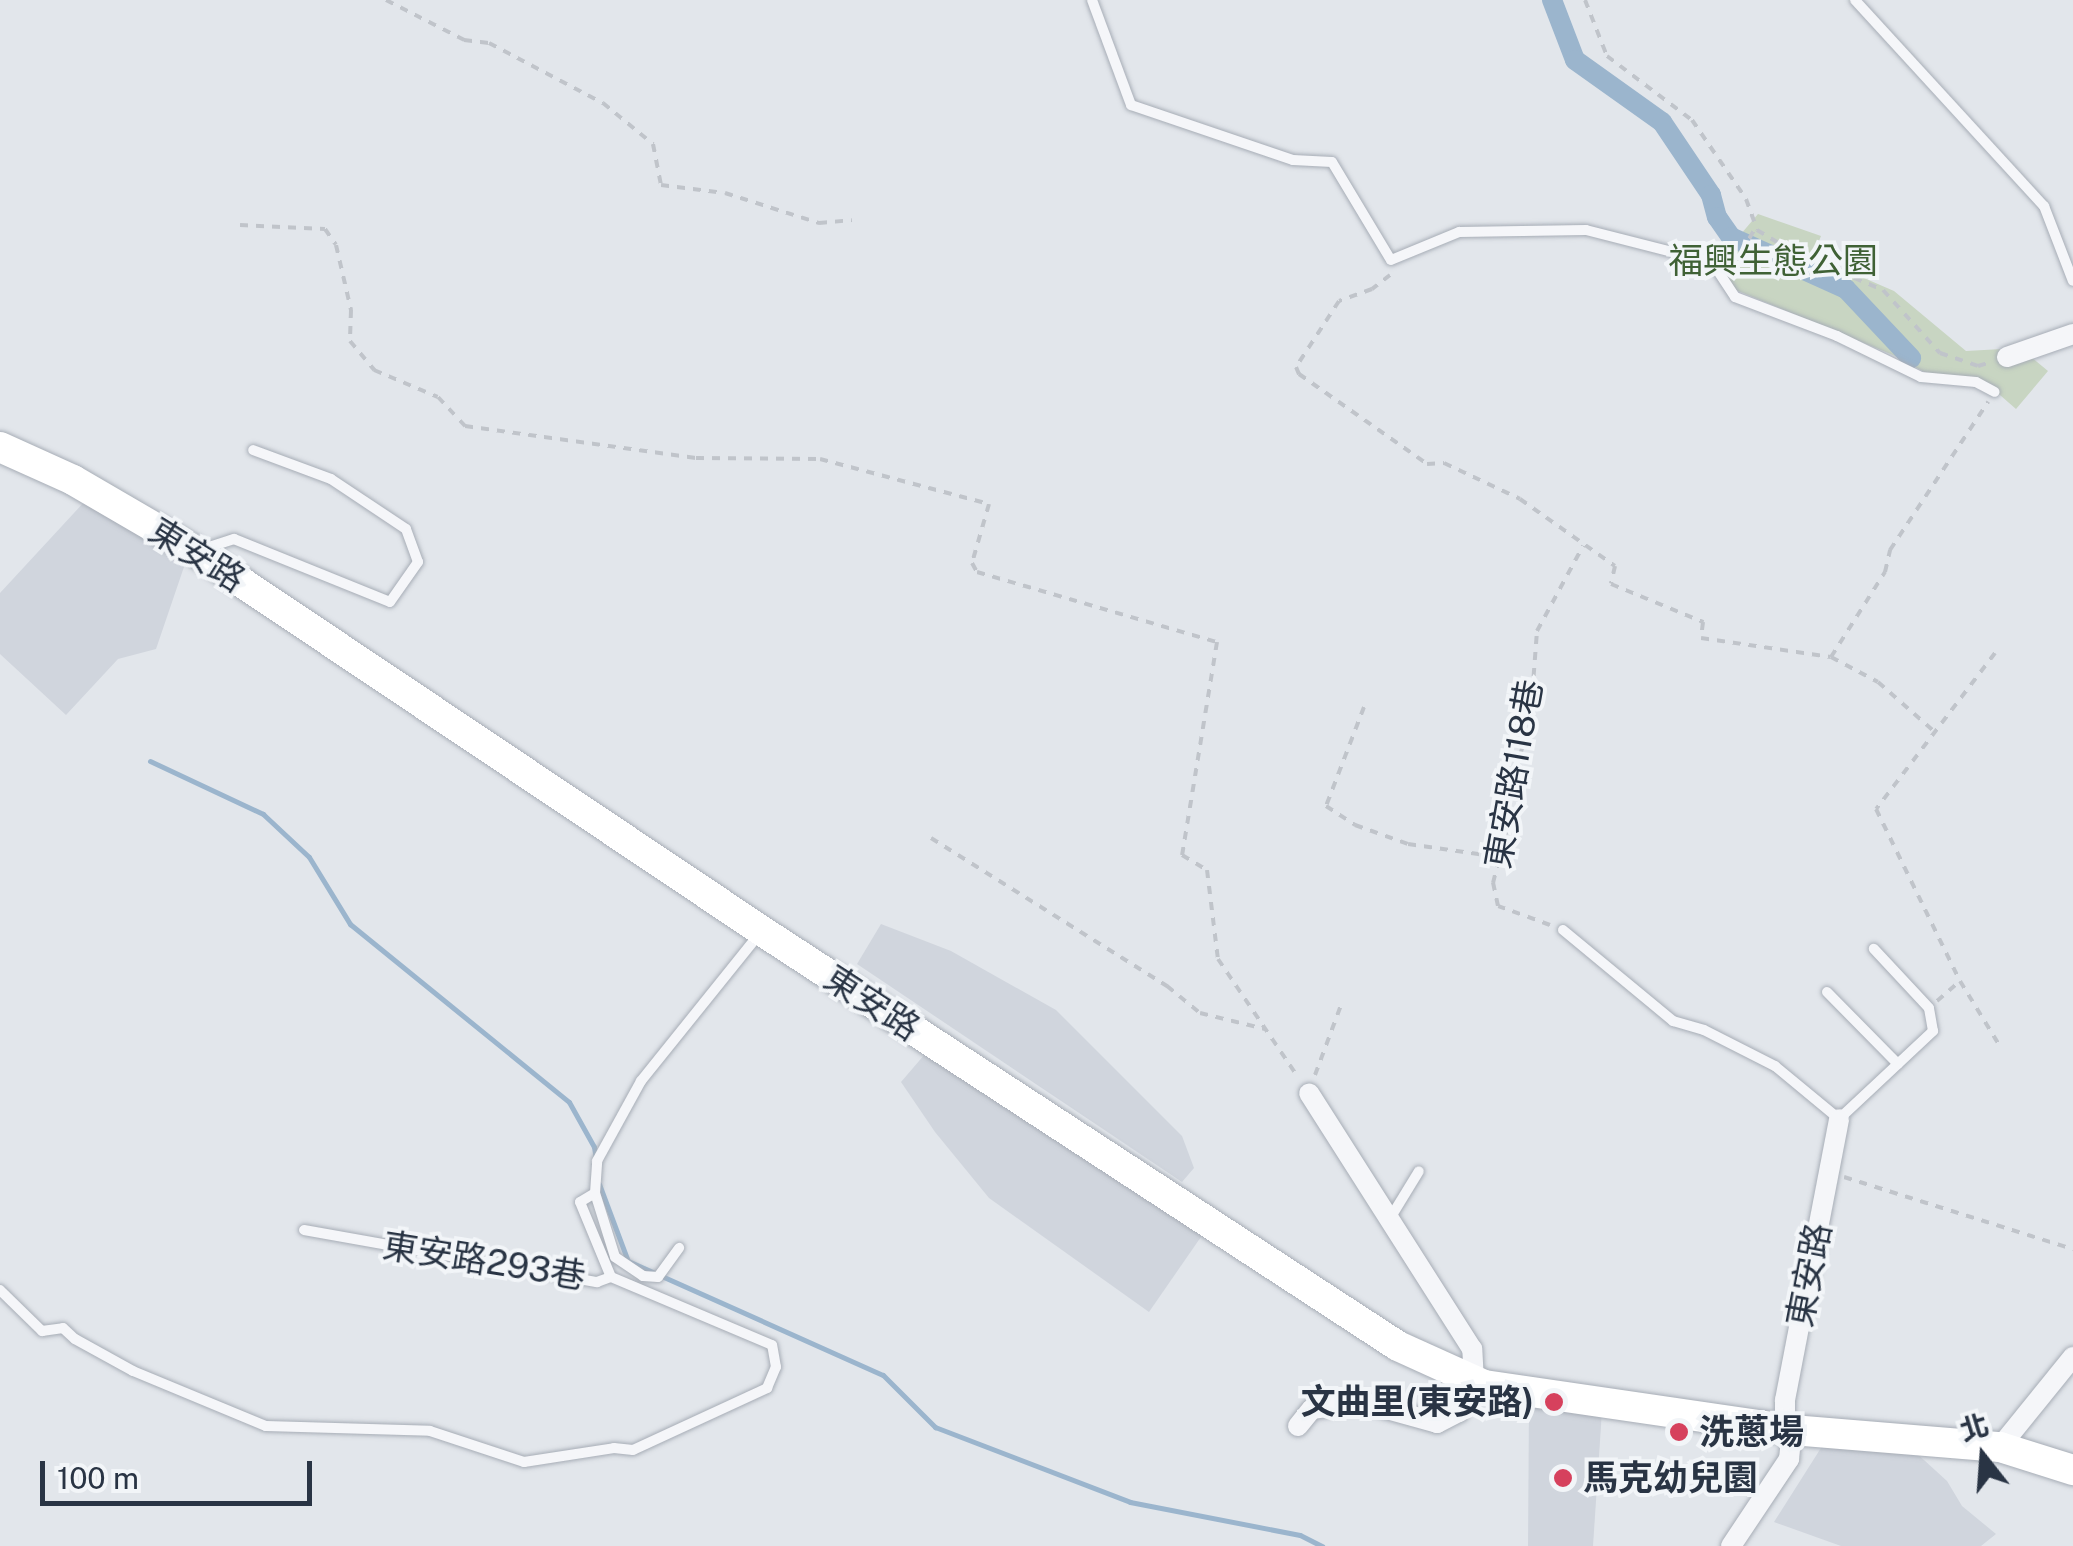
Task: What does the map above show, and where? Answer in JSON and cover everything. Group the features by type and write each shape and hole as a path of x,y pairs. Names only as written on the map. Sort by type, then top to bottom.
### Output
{"street":[{"path":"2007,356 2073,334"},
{"name":"東安路","path":"0,447 73,480 194,551 762,931 1398,1346 1474,1382 1792,1430 2000,1447 2073,1470"},
{"path":"1298,1426 1312,1409 1362,1402 1437,1423 1459,1412 1474,1382 1472,1349 1309,1094"},
{"name":"東安路","path":"1792,1430 1785,1400 1839,1119"},
{"path":"2000,1447 2073,1358"},
{"path":"1731,1546 1789,1459 1792,1430"}],"lane":[{"path":"1092,0 1131,105 1293,160 1332,162 1391,260 1460,232 1586,230 1712,262 1734,296 1837,336 1921,377 1976,382 1995,392"},
{"path":"1855,0 2044,206 2073,280"},
{"path":"194,551 234,538 390,602 418,562 406,529 331,479 253,450"},
{"path":"1564,930 1673,1021 1704,1030 1775,1066 1839,1119 1932,1032 1929,1008 1874,949"},
{"name":"東安路293巷","path":"304,1230 597,1282 611,1277 580,1202 595,1193 597,1162 641,1080 762,931"},
{"path":"1827,992 1898,1064"},
{"path":"1389,1221 1419,1171"},
{"path":"595,1193 615,1256 643,1276 658,1277 679,1248"},
{"path":"0,1290 42,1331 63,1328 75,1340 133,1372 266,1426 430,1430 524,1462 614,1448 633,1450 767,1388 776,1367 772,1345 611,1277"}],"path":[{"path":"386,0 464,40 489,43 602,103 654,144 661,185 725,193 820,224 852,220"},
{"path":"1585,0 1608,56 1692,120 1746,199 1756,226 1795,253 1883,290 1940,353 1978,366 2007,356"},
{"path":"240,225 325,229 336,246 351,310 350,341 374,370 438,398 465,426 696,458 820,459 989,504 972,563 977,572 1217,642 1182,855 1207,870 1218,959 1309,1094"},
{"path":"1724,281 1756,226"},
{"path":"1391,260 1390,279 1339,301 1296,366 1300,374 1427,464 1444,463 1520,499 1615,566 1611,584 1703,622 1701,638 1831,657 1878,682 1935,732"},
{"path":"1831,657 1885,572 1890,550 1995,392"},
{"name":"東安路118巷","path":"1564,930 1498,906 1493,883 1508,824 1505,801 1530,724 1536,630 1583,546"},
{"path":"1995,653 1876,810 1960,981 2001,1048"},
{"path":"1364,707 1326,806 1355,824 1408,844 1499,857"},
{"path":"931,838 1167,986 1200,1013 1265,1029"},
{"path":"1929,1008 1960,981"},
{"path":"1309,1094 1341,1005"},
{"path":"1829,1171 2073,1249"}],"shaded area":[{"path":"86,500 185,564 156,649 118,659 66,715 0,654 0,593"},
{"path":"881,924 951,951 1056,1010 1182,1136 1194,1168 1182,1182 857,964"},
{"path":"925,1054 1203,1234 1149,1312 989,1198 935,1132 901,1082"},
{"name":"馬克幼兒園","path":"1529,1404 1602,1411 1593,1546 1528,1546"},
{"path":"1826,1440 1913,1450 1947,1481 1962,1506 1996,1534 1981,1546 1841,1546 1774,1522"}],"green space":[{"name":"福興生態公園","path":"1758,214 1821,236 1813,256 1894,291 1966,351 2020,348 2048,371 2016,409 1985,382 1943,382 1893,355 1731,288 1717,262"}],"waterway":[{"path":"1552,0 1575,60 1662,122 1711,195 1717,217 1731,237 1846,289 1911,358"},
{"path":"150,761 263,814 309,857 350,924 569,1102 596,1158"},
{"path":"599,1184 628,1261 883,1375 935,1427 1130,1502 1300,1535 1322,1546"}],"place":[{"name":"文曲里(東安路)","path":"1554,1402"},
{"name":"洗蔥場","path":"1679,1432"},
{"name":"馬克幼兒園","path":"1563,1478"}]}
